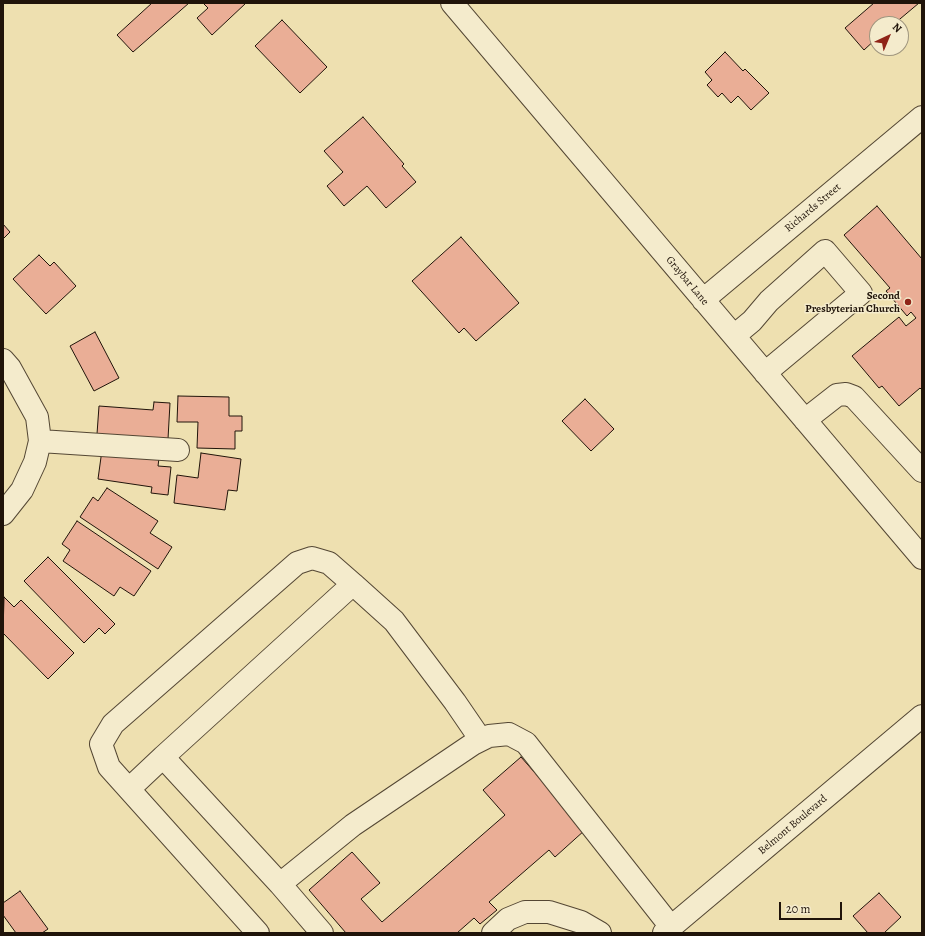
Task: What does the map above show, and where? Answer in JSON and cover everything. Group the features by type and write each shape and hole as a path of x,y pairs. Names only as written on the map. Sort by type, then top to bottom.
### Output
{"street":[{"name":"Graybar Lane","path":"452,3 922,558"},
{"name":"Richards Street","path":"703,300 922,116"},
{"path":"734,336 752,321 768,301 825,251 861,293 765,373"},
{"path":"3,360 10,368 37,417 40,441 36,462 22,490 3,514"},
{"path":"805,420 837,395 846,394 854,397 922,471"},
{"path":"40,441 178,450"},
{"path":"258,933 109,767 102,744 113,724 297,563 312,558 329,563 394,621 455,702 481,740"},
{"path":"129,789 353,584"},
{"name":"Belmont Boulevard","path":"668,930 922,716"},
{"path":"280,884 353,826 473,744 489,736 509,734 526,743 668,930"},
{"path":"163,757 280,884 322,933"},
{"path":"493,933 508,919 525,912 549,912 581,922 600,933"}],"building":[{"path":"152,3 189,3 133,52 117,35"},
{"path":"203,3 246,3 212,35 197,18 208,8"},
{"path":"874,3 919,3 904,16 869,16 869,45 864,50 845,28"},
{"path":"282,20 327,67 300,93 255,46"},
{"path":"725,52 743,71 745,69 769,93 751,110 738,96 731,103 722,93 718,97 707,85 712,80 705,72"},
{"path":"363,117 404,164 402,166 416,182 386,208 367,186 344,206 327,186 343,172 324,151"},
{"name":"Second Presbyterian Church","path":"877,206 922,259 922,390 920,388 899,406 882,386 879,388 852,356 899,317 906,326 916,318 911,312 907,316 886,291 890,288 844,235"},
{"path":"3,224 10,232 3,239"},
{"path":"461,237 519,303 476,341 464,328 459,333 412,281"},
{"path":"39,255 50,266 54,262 76,286 46,314 13,279"},
{"path":"95,332 119,378 94,391 70,346"},
{"path":"178,396 229,397 229,416 242,416 242,431 235,431 235,449 197,448 198,422 177,422"},
{"path":"585,399 614,429 591,451 562,421"},
{"path":"154,402 170,403 168,439 97,434 99,406 153,410"},
{"path":"102,450 159,458 158,466 171,467 168,495 151,493 152,487 98,479"},
{"path":"201,453 241,459 237,491 228,490 225,510 174,503 177,475 198,478"},
{"path":"107,488 158,521 150,533 172,547 158,569 80,517 93,497 98,501"},
{"path":"77,521 151,571 134,596 120,587 114,596 63,561 70,550 62,544"},
{"path":"48,557 115,624 105,634 99,628 84,643 24,581"},
{"path":"4,597 14,607 21,600 74,653 48,679 3,633"},
{"path":"521,757 585,830 555,857 549,850 489,902 497,910 480,924 474,918 457,933 346,933 309,890 352,852 380,883 361,899 382,922 505,815 483,790"},
{"path":"20,891 48,929 42,933 16,933 3,915 3,903"},
{"path":"879,893 901,917 884,933 868,933 853,916"}],"place":[{"name":"Second Presbyterian Church","path":"908,302"}]}
